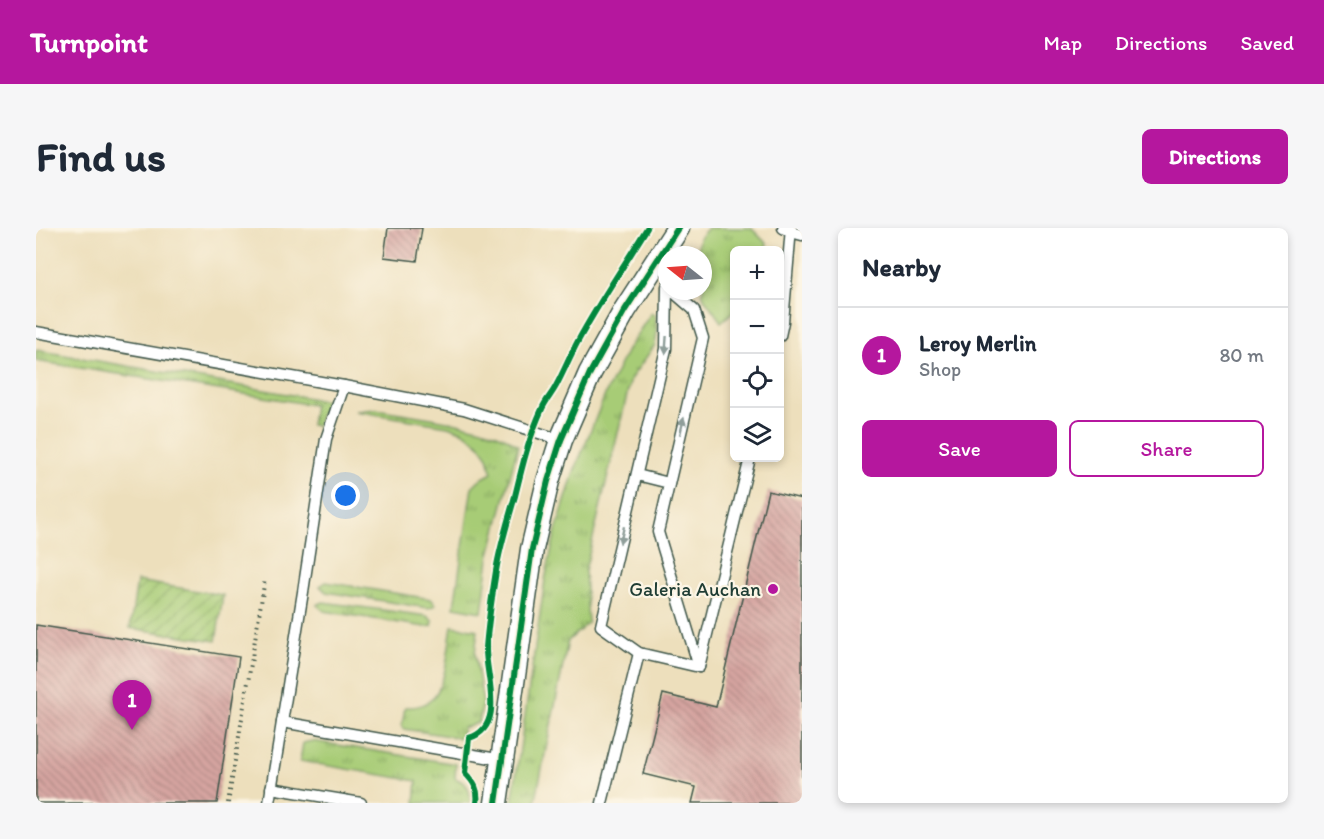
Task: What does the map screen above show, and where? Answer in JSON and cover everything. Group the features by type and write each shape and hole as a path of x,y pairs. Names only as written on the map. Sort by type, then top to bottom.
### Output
{"street":[{"path":"672,246 678,228"},
{"path":"496,803 532,549 561,440 590,373 625,310 658,281"}],"lane":[{"path":"784,312 792,231"},
{"path":"663,300 666,350 601,626 639,652 699,667"},
{"path":"682,300 693,310 703,338 658,532 699,667"},
{"path":"36,332 464,409 561,440"},
{"path":"269,803 326,439 344,386"},
{"path":"699,667 749,462"},
{"path":"637,476 669,483"},
{"path":"602,803 639,652"},
{"path":"282,722 503,760"},
{"path":"271,788 361,803"}],"path":[{"path":"228,803 265,579"}],"green space":[{"path":"708,228 751,228 767,244 766,246 730,246 730,314 721,322 705,300 712,300 712,246 698,246 699,238"},
{"path":"651,313 655,315 657,332 655,345 631,378 585,571 588,623 568,641 535,803 512,803 545,580 555,534 574,472 605,395 627,350"},
{"path":"36,350 327,401 317,426 311,425 314,405 36,361"},
{"path":"376,409 492,432 518,446 489,558 482,612 454,607 472,487 492,473 488,457 478,443 464,432 448,426 355,411"},
{"path":"137,581 223,595 216,641 130,628"},
{"path":"326,582 431,599 436,605 428,608 326,592 320,586"},
{"path":"323,602 427,616 433,621 432,626 425,627 324,611 317,605"},
{"path":"452,626 478,630 475,653 483,703 479,722 463,727 461,738 404,729 402,726 405,707 425,704 439,688 446,667"},
{"path":"312,741 456,764 455,778 467,787 470,803 415,803 417,781 300,761 303,743"}],"building":[{"path":"388,228 422,228 417,261 384,257"},
{"name":"Galeria Auchan","path":"768,491 802,499 802,803 692,803 696,787 643,774 663,694 716,707"},
{"path":"36,625 239,657 217,803 36,803"}],"cycle path":[{"path":"477,803 475,786 465,773 469,738 481,732 488,723 491,712 486,648 490,610 500,552 526,452 543,406 556,386 578,341 647,228"},
{"path":"496,803 532,549 548,481 561,440 590,373 625,310 678,228"}],"place":[{"name":"Galeria Auchan","path":"773,589"},
{"name":"Leroy Merlin","path":"132,730"}]}
